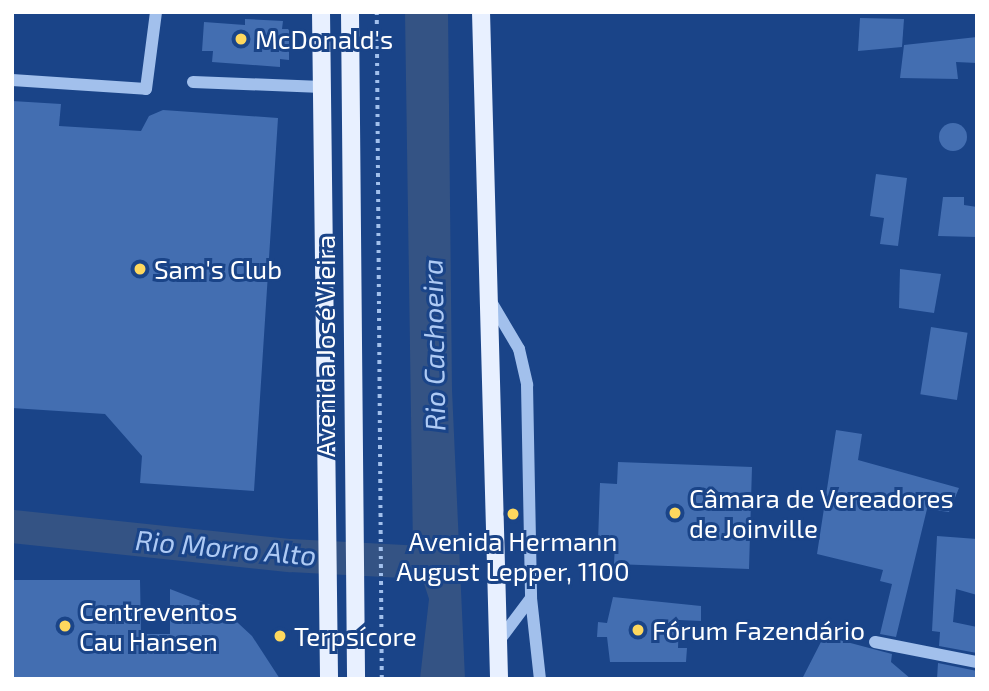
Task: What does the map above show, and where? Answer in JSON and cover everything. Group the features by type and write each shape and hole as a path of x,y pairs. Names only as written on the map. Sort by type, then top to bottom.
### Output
{"main road":[{"name":"Avenida José Vieira","path":"321,12 329,679"},
{"name":"Avenida José Vieira","path":"350,12 356,679"},
{"path":"481,12 499,679"}],"street":[{"path":"12,80 146,89 156,12"},
{"path":"193,82 322,87"},
{"path":"488,298 519,349 527,385 531,598 540,679"},
{"path":"498,642 531,598"},
{"path":"875,642 977,662"}],"path":[{"path":"377,12 382,679"}],"water":[{"name":"Rio Cachoeira","path":"405,12 448,12 452,390 465,679 420,679 429,599 413,549"}],"building":[{"path":"860,18 904,19 902,47 858,51"},
{"name":"McDonald's","path":"245,19 283,21 282,29 289,29 289,60 280,59 280,67 212,62 213,51 202,51 204,22 245,25"},
{"path":"977,37 977,63 956,62 958,79 900,78 904,45"},
{"name":"Sam's Club","path":"12,101 61,104 59,126 141,131 149,116 163,110 278,118 254,491 140,483 142,456 105,414 12,408"},
{"path":"953,123 963,127 967,137 963,147 953,151 943,147 939,137 943,127"},
{"path":"876,174 907,178 898,246 880,244 884,218 870,216"},
{"path":"943,197 964,197 964,205 977,207 977,237 938,236"},
{"path":"900,269 941,274 934,313 899,308"},
{"path":"931,327 968,333 957,400 920,394"},
{"path":"836,430 862,434 858,460 959,488 949,512 927,509 896,637 880,634 892,584 880,581 883,570 817,554"},
{"name":"Câmara de Vereadores de Joinville","path":"618,462 752,467 749,569 614,564 615,543 598,542 600,483 617,484"},
{"path":"937,536 977,539 977,595 956,589 953,622 977,627 977,653 939,646 940,632 932,631"},
{"name":"Centreventos Cau Hansen","path":"12,580 140,580 141,634 170,634 170,589 224,610 252,636 280,679 12,679"},
{"name":"Fórum Fazendário","path":"613,597 701,606 701,621 679,620 678,648 687,648 686,662 610,662 607,637 597,637 598,622 607,623"},
{"path":"824,636 892,654 891,662 911,679 802,679"},
{"path":"938,663 977,671 977,679 937,679"}],"waterway":[{"name":"Rio Morro Alto","path":"12,526 290,555 441,563"}],"place":[{"name":"McDonald's","path":"241,39"},
{"name":"Sam's Club","path":"140,269"},
{"name":"Câmara de Vereadores de Joinville","path":"675,513"},
{"name":"Avenida Hermann August Lepper, 1100","path":"513,514"},
{"name":"Centreventos Cau Hansen","path":"65,626"},
{"name":"Fórum Fazendário","path":"638,630"},
{"name":"Terpsícore","path":"280,636"}]}
